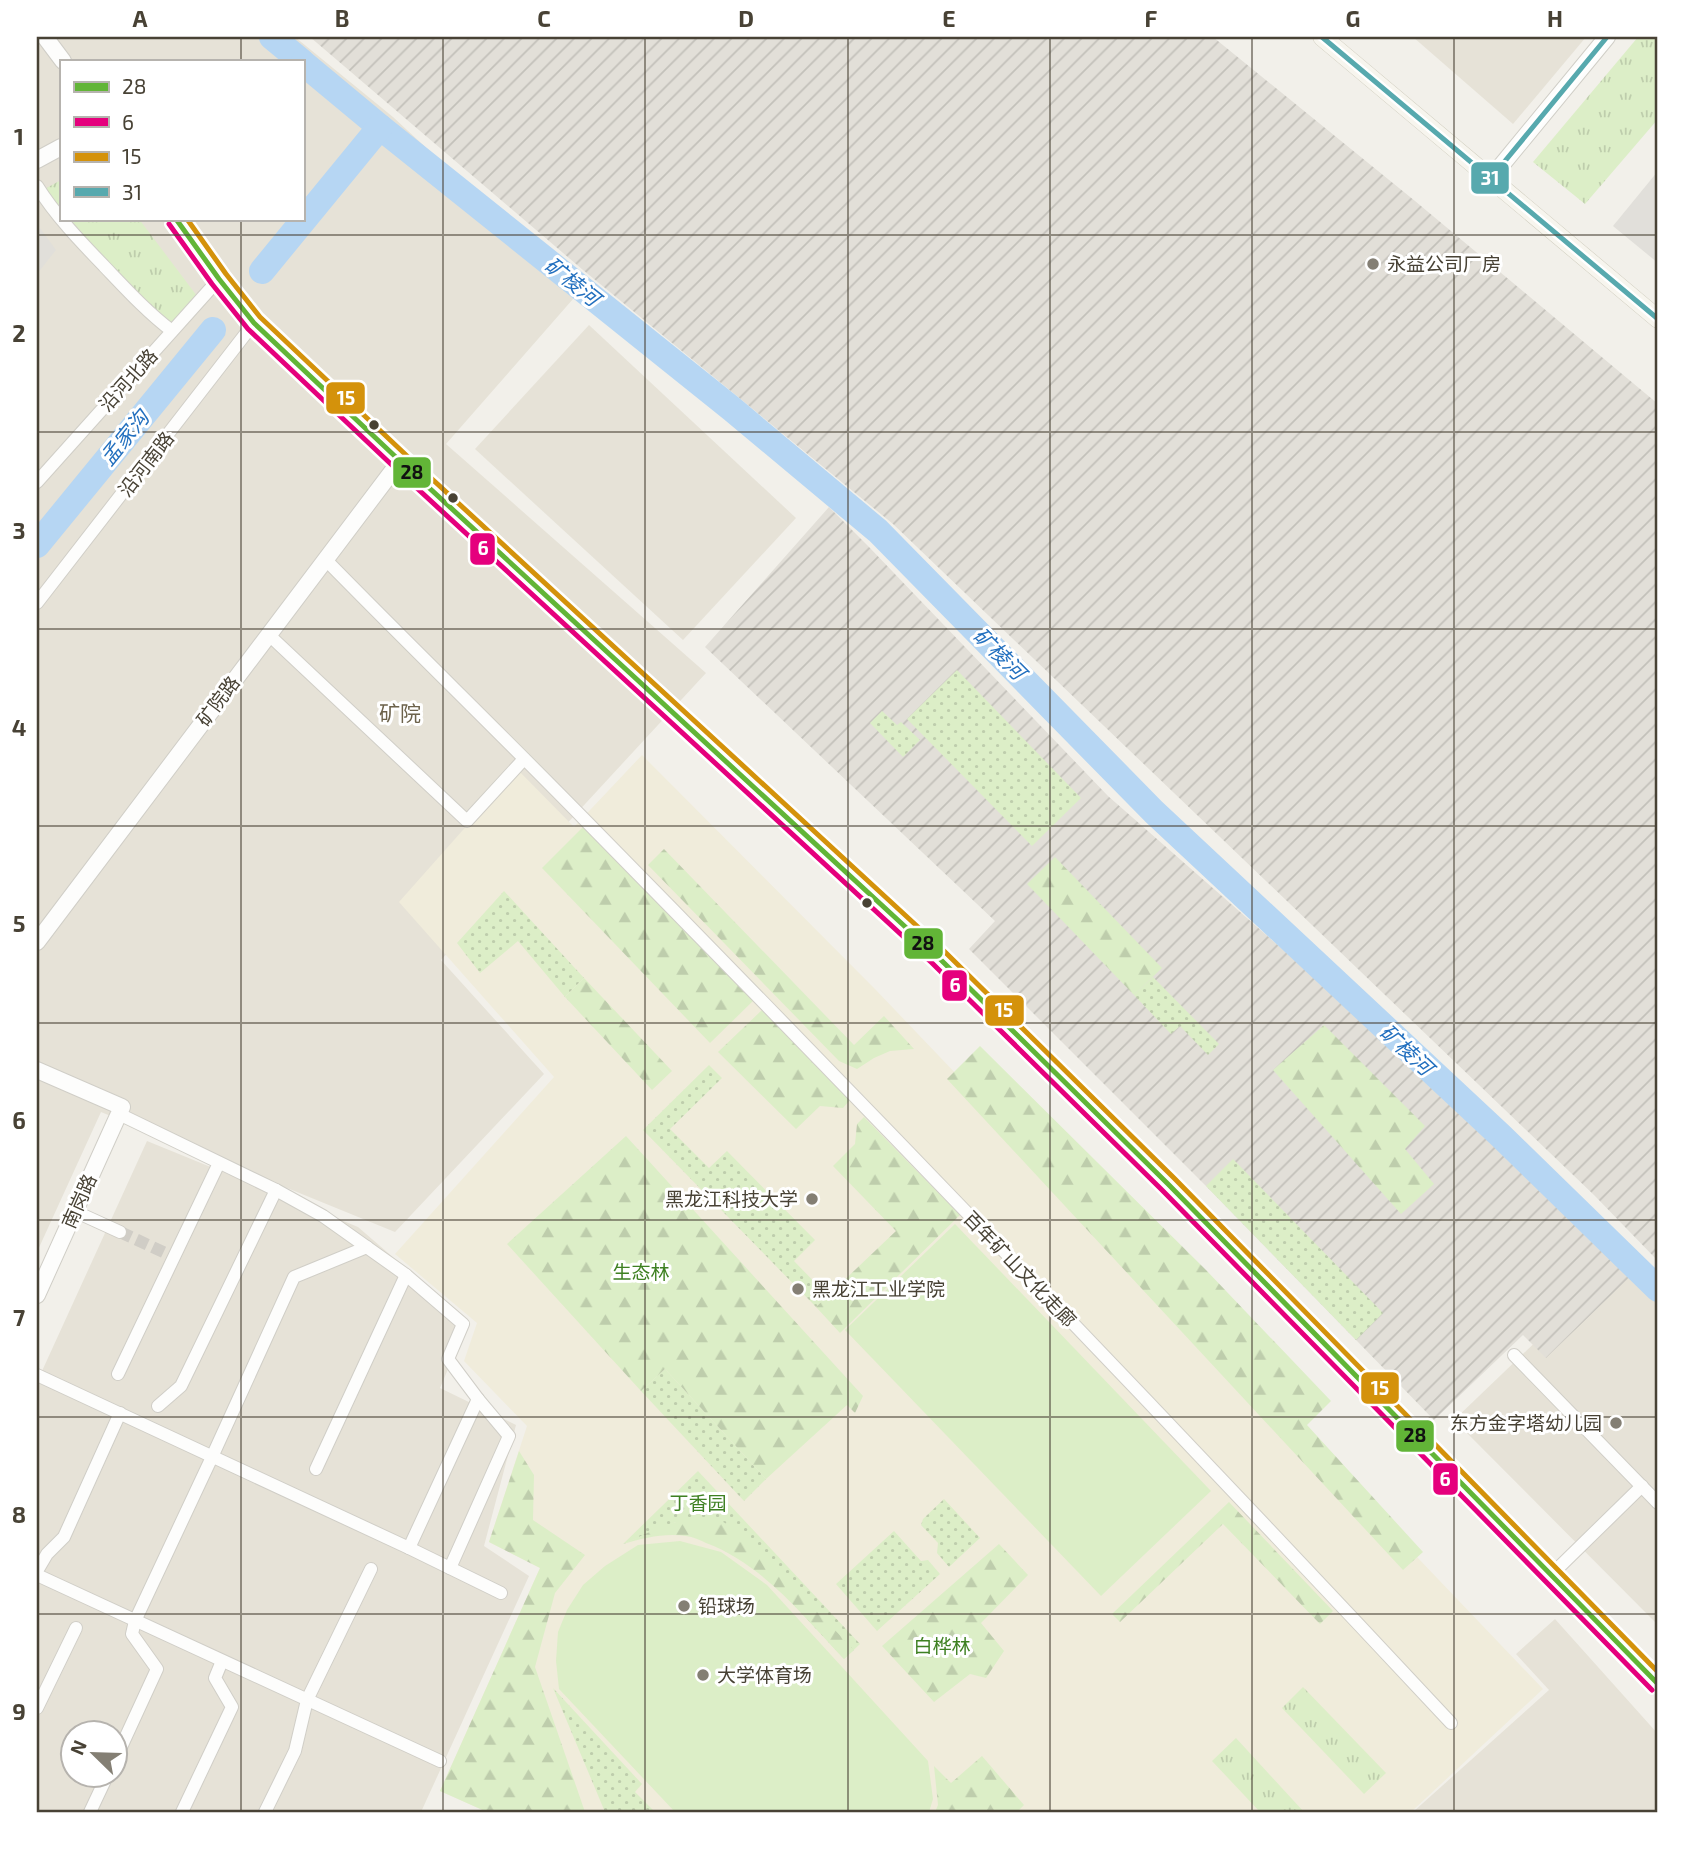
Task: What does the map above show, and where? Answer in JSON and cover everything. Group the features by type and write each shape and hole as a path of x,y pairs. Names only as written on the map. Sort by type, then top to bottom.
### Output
{"main road":[{"path":"1322,37 1658,319"}],"street":[{"path":"45,37 62,60"},
{"path":"1491,178 1607,37"},
{"path":"37,160 60,148"},
{"path":"37,186 60,217"},
{"path":"62,220 125,288 173,331"},
{"path":"177,220 254,323 400,461 939,957 1168,1184 1658,1684"},
{"name":"沿河北路","path":"37,482 219,279"},
{"name":"沿河南路","path":"37,603 254,323"},
{"name":"矿院路","path":"37,942 400,461"},
{"name":"百年矿山文化走廊","path":"326,560 583,818 1124,1377 1451,1723"},
{"path":"269,635 467,821 524,759"},
{"path":"37,1070 323,1216 406,1275 463,1324 448,1359 509,1436 450,1569"},
{"name":"南岗路","path":"37,1295 120,1111"},
{"path":"118,1374 219,1163"},
{"path":"158,1406 181,1386 276,1190"},
{"path":"74,1211 120,1232"},
{"path":"130,1728 157,1669 132,1634 135,1621 294,1277 367,1247"},
{"path":"316,1469 406,1275"},
{"path":"1514,1355 1658,1503"},
{"path":"37,1375 501,1593"},
{"path":"409,1548 478,1399"},
{"path":"120,1413 64,1537 47,1554 37,1573 440,1761"},
{"path":"1551,1575 1642,1486"},
{"path":"265,1812 295,1751 307,1700 371,1569"},
{"path":"37,1708 76,1628"},
{"path":"182,1812 232,1707 215,1678 222,1661"},
{"path":"90,1812 100,1790"}],"shaded area":[{"path":"37,37 295,37 393,117 580,291 446,444 706,673 441,960 544,1074 395,1232 101,1112 37,1252"},
{"path":"310,37 1213,37 1658,404 1658,1261 1594,1195 893,524 583,270"},
{"path":"1413,37 1586,37 1513,124"},
{"path":"1658,171 1658,263 1613,226"},
{"path":"40,228 56,250 37,274 37,230"},
{"path":"589,325 796,518 683,640 475,449"},
{"path":"829,507 1108,796 1574,1212 1634,1273 1546,1358 1523,1335 1434,1420 1206,1186 969,949 995,921 705,647"},
{"name":"黑龙江工业学院","path":"642,755 875,989 1543,1689 1411,1812 487,1812 440,1791 540,1568 489,1542 527,1426 464,1361 477,1323 395,1254 554,1077 399,902 517,769 574,827"},
{"path":"147,1141 358,1227 468,1322 440,1388 516,1425 484,1546 529,1576 421,1812 37,1812 37,1382"},
{"path":"1618,1263 1658,1302 1658,1625 1454,1420"},
{"path":"1555,1619 1658,1734 1658,1812 1413,1812 1549,1690 1516,1654"}],"green space":[{"path":"1638,37 1658,37 1658,119 1585,204 1533,162"},
{"path":"60,181 60,212 43,190"},
{"path":"66,220 140,220 197,296 171,326"},
{"path":"957,670 1081,798 1032,846 907,719"},
{"path":"882,711 897,725 901,722 920,740 903,757 870,723"},
{"path":"585,825 754,1000 710,1043 542,868"},
{"path":"664,849 854,1045 884,1016 914,1049 890,1051 857,1069 839,1061 648,865"},
{"path":"1055,857 1162,968 1134,995 1027,884"},
{"path":"504,891 584,978 565,997 518,941 480,973 457,943"},
{"path":"1153,977 1219,1044 1208,1055 1180,1026 1171,1034 1134,995"},
{"path":"584,978 672,1071 652,1090 565,997"},
{"path":"762,1010 850,1100 843,1108 820,1106 796,1129 718,1052"},
{"path":"1324,1025 1425,1126 1405,1149 1434,1184 1401,1214 1273,1070"},
{"path":"980,1046 1206,1270 1331,1401 1307,1425 1423,1552 1403,1570 947,1079"},
{"path":"709,1065 722,1078 670,1129 709,1168 727,1151 815,1240 794,1261 828,1296 816,1307 643,1130"},
{"path":"864,1117 960,1215 840,1333 816,1307 896,1231 833,1166 855,1144 857,1124"},
{"name":"生态林","path":"626,1136 863,1396 855,1413 847,1405 766,1479 665,1369 641,1391 507,1244"},
{"path":"1233,1159 1383,1313 1356,1340 1206,1186"},
{"path":"955,1224 1211,1491 1101,1596 845,1330"},
{"path":"665,1369 766,1479 744,1501 641,1391"},
{"path":"519,1451 534,1475 533,1520 585,1555 555,1593 535,1667 585,1812 487,1812 440,1791 540,1568 489,1542"},
{"name":"丁香园","path":"698,1471 860,1644 844,1659 766,1575 676,1522 623,1544"},
{"path":"944,1499 980,1538 949,1567 937,1553 938,1543 921,1525 923,1519"},
{"path":"1229,1502 1333,1611 1320,1624 1223,1524 1120,1622 1112,1614"},
{"path":"689,1518 716,1518 741,1532 854,1650 844,1659 764,1577 726,1552 694,1538 678,1535 623,1544"},
{"path":"894,1531 921,1561 928,1560 940,1574 877,1631 836,1584"},
{"name":"大学体育场","path":"680,1541 721,1552 767,1585 928,1761 933,1799 929,1812 675,1812 559,1689 556,1661 558,1632 567,1610 583,1585 605,1566 638,1545"},
{"name":"白桦林","path":"999,1544 1028,1575 981,1623 1004,1651 986,1678 970,1674 934,1702 882,1646"},
{"path":"1303,1687 1386,1773 1364,1794 1282,1708"},
{"path":"553,1688 642,1784 635,1792 655,1812 605,1812"},
{"path":"1236,1738 1304,1812 1260,1812 1212,1761"},
{"path":"982,1756 1024,1805 1017,1812 935,1812 938,1805 934,1766 951,1783"}],"waterway":[{"name":"矿棱河","path":"272,37 300,60"},
{"name":"矿棱河","path":"304,64 732,409 878,531 1154,812 1501,1136 1658,1289"},
{"name":"孟家沟","path":"304,220 380,127"},
{"name":"孟家沟","path":"262,271 304,220"},
{"name":"孟家沟","path":"37,545 213,330"}],"tunnel":[{"path":"120,1232 174,1257"}],"transit line":[{"name":"31","path":"1322,37 1658,319"},
{"name":"31","path":"1491,178 1607,37"},
{"name":"28","path":"177,220 254,323 938,957 1168,1184 1658,1684"},
{"name":"15","path":"188,220 260,317 944,951 1174,1178 1658,1672"},
{"name":"6","path":"169,224 248,329 932,963 1162,1190 1652,1690"}],"place":[{"name":"永益公司厂房","path":"1373,264"},
{"name":"黑龙江科技大学","path":"812,1199"},
{"name":"黑龙江工业学院","path":"798,1289"},
{"name":"东方金字塔幼儿园","path":"1616,1423"},
{"name":"铅球场","path":"684,1606"},
{"name":"大学体育场","path":"703,1675"}],"district":[{"name":"矿院","path":"400,714"}]}
